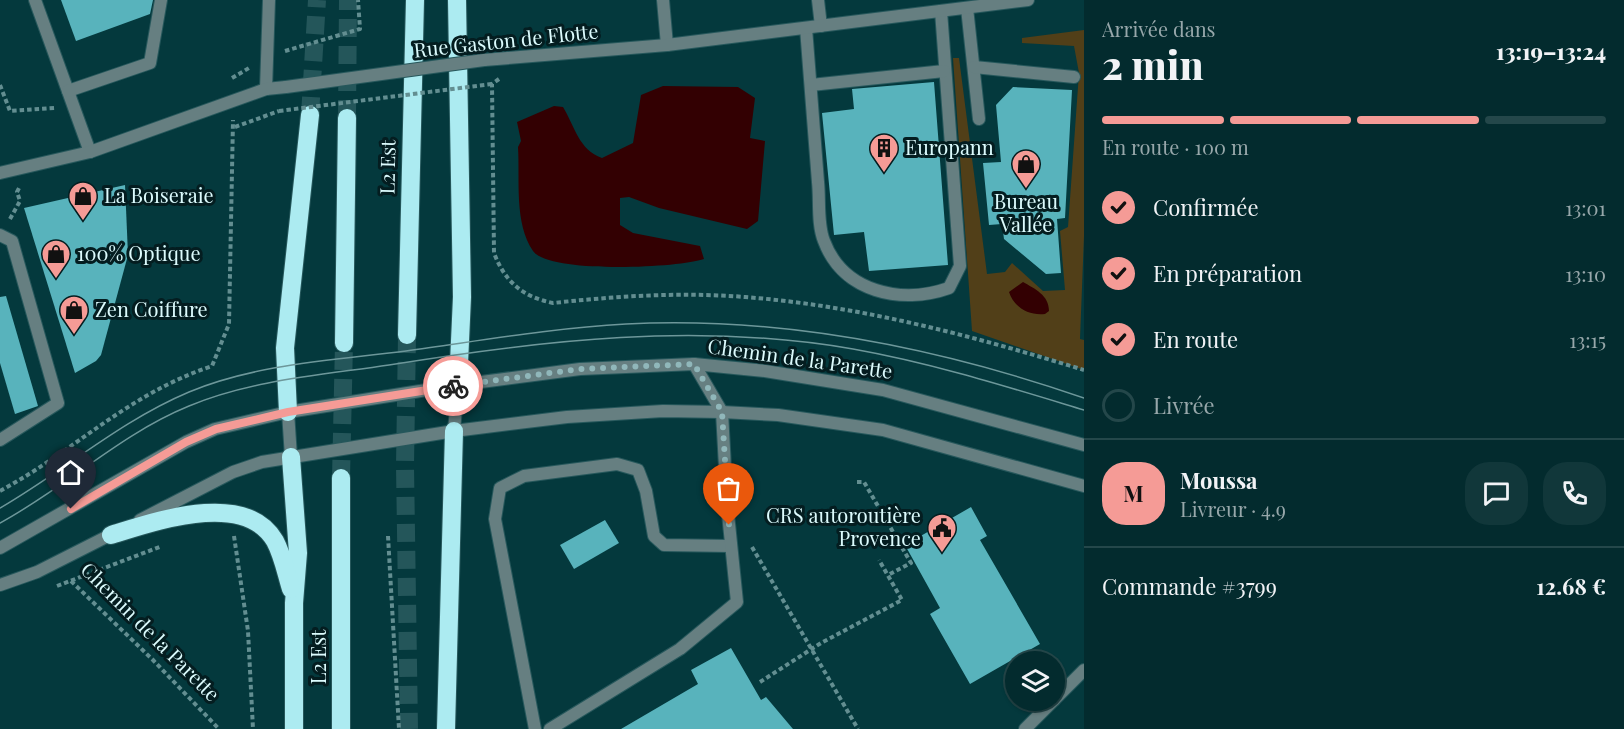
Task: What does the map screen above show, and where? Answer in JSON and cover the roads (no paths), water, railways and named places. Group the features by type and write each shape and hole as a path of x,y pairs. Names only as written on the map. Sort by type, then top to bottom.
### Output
{"highway":[{"name":"L2 Est","path":"406,335 415,0"},
{"path":"457,0 462,297 458,385"},
{"path":"288,412 285,348 310,115"},
{"path":"344,343 348,118"},
{"path":"446,729 454,431"},
{"path":"291,458 298,552 294,603 294,729"},
{"name":"L2 Est","path":"341,478 341,729"},
{"path":"111,535 180,515 220,512 236,515 260,526 274,539 283,561 294,603"}],"street":[{"path":"35,0 90,152"},
{"path":"68,91 150,63 161,0"},
{"path":"266,90 269,0"},
{"path":"663,0 668,45"},
{"path":"818,0 821,26"},
{"name":"Rue Gaston de Flotte","path":"0,172 90,152 266,90 484,60 668,45 1028,0"},
{"path":"967,8 979,119"},
{"path":"806,27 823,238 832,258 843,273 862,285 901,296 930,295 949,288 960,266 941,11"},
{"path":"974,67 1074,77"},
{"path":"811,85 944,71"},
{"path":"0,235 12,241 58,403 0,441"},
{"path":"550,729 680,649 737,602 722,412 694,364"},
{"name":"Chemin de la Parette","path":"0,548 216,429 288,412 458,385 580,369 694,364 765,371 883,390 1084,445"},
{"path":"454,431 458,385"},
{"path":"288,412 291,458"},
{"name":"Chemin de la Parette","path":"0,585 54,563 233,472 262,462 454,431 567,417 618,413 722,412 778,415 883,429 1084,486"},
{"path":"535,729 495,519 500,488 524,476 617,464 638,470 645,490 654,536 664,545 731,546"},
{"path":"1065,689 1084,670"},
{"path":"1025,729 1043,711"}],"tunnel":[{"path":"310,115 317,0"},
{"path":"347,118 348,0"},
{"path":"407,335 405,466 409,729"},
{"path":"341,478 344,343"}],"tram line":[{"path":"0,508 139,417 189,392 215,383 241,375 296,364 571,328 685,323 801,330 915,350 972,364 1084,398"},
{"path":"0,523 140,431 189,406 213,397 262,384 505,348 563,342 679,336 795,341 853,349 912,361 1084,410"}],"place":[{"name":"Europann","path":"884,174"},
{"name":"Bureau Vallée","path":"1026,190"},
{"name":"La Boiseraie","path":"83,222"},
{"name":"100% Optique","path":"56,280"},
{"name":"Zen Coiffure","path":"74,336"},
{"name":"CRS autoroutière Provence","path":"942,554"}]}
